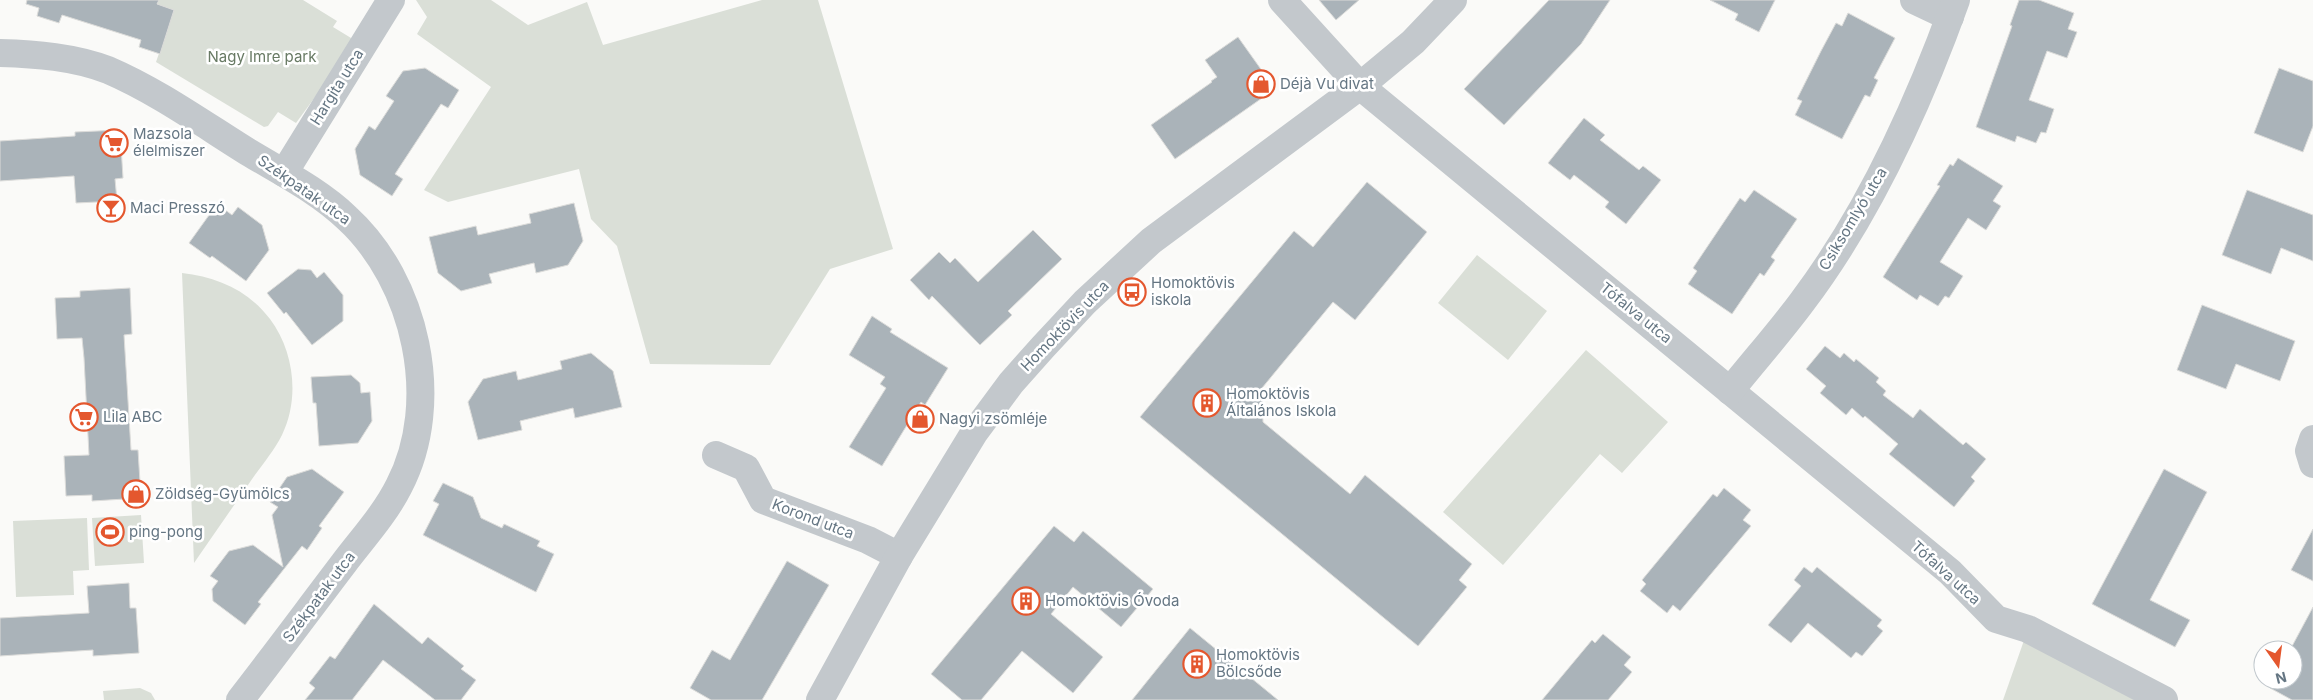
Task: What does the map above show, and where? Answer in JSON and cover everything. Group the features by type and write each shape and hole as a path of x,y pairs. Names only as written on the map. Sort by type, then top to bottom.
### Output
{"street":[{"name":"Hargita utca","path":"284,173 391,0"},
{"name":"Tófalva utca","path":"1282,0 1360,86 1950,572 1996,619 2028,629 2164,700"},
{"name":"Homoktövis utca","path":"820,700 899,556 974,433 1011,383 1085,302 1152,241 1360,86 1413,42 1453,0"},
{"path":"1914,0 1953,9"},
{"name":"Csíksomlyó utca","path":"1730,391 1802,301 1864,206 1906,122 1953,9"},
{"name":"Székpatak utca","path":"0,53 65,58 106,70 149,91 284,173 347,217 369,241 389,271 415,336 419,361 419,414 411,459 387,506 240,700"},
{"path":"2313,439 2309,451 2313,464"},
{"name":"Korond utca","path":"716,455 746,468 763,500 868,540 899,556"}],"green space":[{"name":"Nagy Imre park","path":"159,0 303,0 337,21 333,27 356,41 296,123 278,112 268,126 264,127 156,62 174,10 157,4"},
{"path":"416,0 491,0 528,25 587,2 603,45 762,0 818,0 893,249 830,269 770,365 650,364 617,246 591,219 579,169 448,202 424,190 491,87 417,34 427,17"},
{"path":"1477,255 1547,311 1508,360 1438,303"},
{"path":"182,273 219,282 252,300 270,319 285,345 292,375 291,406 288,421 282,435 194,563"},
{"path":"1586,350 1668,422 1622,473 1600,454 1503,565 1443,512"},
{"path":"141,515 144,563 95,566 92,518"},
{"path":"87,518 89,570 73,571 74,595 16,597 13,521"},
{"path":"2028,629 2148,700 2003,700"},
{"path":"140,688 151,693 155,700 104,700 103,691"}],"building":[{"path":"27,0 159,0 157,4 174,10 160,54 139,47 141,40 62,15 59,23 37,16 39,8 26,4"},
{"path":"1319,0 1359,0 1336,20"},
{"path":"1549,0 1610,0 1581,44 1504,125 1464,89"},
{"path":"1710,0 1775,0 1759,32 1735,20 1738,14"},
{"path":"2019,0 2039,0 2074,13 2068,29 2077,32 2067,58 2047,51 2029,100 2054,109 2046,133 2041,132 2036,143 2017,136 2015,142 1976,127 2012,26 2010,25"},
{"path":"1848,13 1895,38 1874,78 1878,80 1870,97 1865,95 1842,139 1795,115 1802,101 1797,99 1821,51 1836,23 1842,26"},
{"path":"1238,37 1275,89 1175,159 1151,125 1217,77 1205,60"},
{"path":"425,68 459,90 448,108 441,104 395,174 403,179 392,196 360,175 355,149 369,126 375,130 394,101 386,96 403,71"},
{"path":"2279,68 2313,81 2313,126 2303,152 2254,133"},
{"path":"1584,118 1605,135 1600,140 1639,170 1643,166 1661,180 1626,224 1605,207 1609,202 1574,175 1570,180 1548,163"},
{"path":"120,130 123,178 115,179 117,201 76,203 74,176 0,181 0,141 75,136 75,132"},
{"path":"1958,158 2003,186 1993,201 2001,206 1986,230 1968,218 1940,262 1963,276 1949,298 1945,296 1938,306 1920,295 1917,300 1883,277 1940,186 1937,185 1950,164 1953,166"},
{"name":"Homoktövis Általános Iskola","path":"1367,182 1427,232 1355,320 1333,302 1262,388 1263,422 1350,494 1365,475 1472,564 1459,580 1467,587 1418,646 1140,417 1294,231 1313,247"},
{"path":"1754,190 1797,219 1771,257 1775,260 1764,276 1760,273 1732,314 1688,284 1697,271 1693,268 1740,198 1745,202"},
{"path":"2247,190 2313,215 2313,261 2281,248 2271,274 2222,255"},
{"path":"574,203 583,241 568,265 536,273 534,263 489,274 492,283 461,291 438,273 429,237 476,226 478,235 531,223 529,214"},
{"path":"238,207 262,225 269,250 246,281 212,256 210,258 189,243 212,211 224,209 232,215"},
{"path":"1033,230 1062,259 1008,311 1012,315 980,345 932,296 929,300 910,280 939,252 950,263 955,258 978,282"},
{"path":"298,269 311,270 317,278 324,272 343,295 343,321 312,345 286,312 284,314 267,293"},
{"path":"130,288 132,334 124,335 131,450 138,450 141,498 92,501 92,495 66,496 64,456 89,455 84,358 82,338 57,339 55,298 80,297 80,291"},
{"path":"2202,305 2295,341 2280,381 2236,364 2226,389 2177,370"},
{"path":"872,316 892,329 890,332 948,368 925,405 921,402 882,466 849,447 886,388 880,384 885,377 849,355"},
{"path":"1825,346 1840,358 1844,353 1854,362 1856,359 1879,378 1876,382 1886,391 1883,395 1913,418 1920,409 1963,445 1966,442 1986,459 1971,477 1975,481 1954,507 1889,454 1898,444 1865,416 1863,418 1852,408 1846,415 1820,393 1826,386 1806,369"},
{"path":"591,353 613,371 622,407 575,418 573,408 520,421 522,430 478,440 468,402 483,379 516,371 518,380 562,369 560,361"},
{"path":"351,375 360,383 361,393 370,392 372,421 358,443 319,446 316,403 313,403 311,377"},
{"path":"312,469 344,492 319,526 322,528 307,550 302,546 258,602 261,604 245,625 213,601 212,589 218,581 210,576 229,551 253,545 283,567 272,515 278,507 270,502 287,477"},
{"path":"2164,469 2207,492 2150,600 2190,620 2175,647 2092,604"},
{"path":"443,483 473,497 481,518 502,528 504,524 540,541 537,546 554,554 536,592 423,535 439,504 433,501"},
{"path":"1724,488 1751,510 1743,520 1751,526 1680,611 1673,605 1667,613 1640,591 1646,584 1642,580 1713,494 1717,497"},
{"name":"Homoktövis Óvoda","path":"1054,526 1074,542 1083,531 1153,589 1121,627 1073,587 1051,614 1103,657 1073,693 1022,651 981,700 962,700 931,674"},
{"path":"2313,529 2313,581 2291,570"},
{"path":"787,561 829,585 762,700 711,700 690,688 712,650 730,660"},
{"path":"1804,567 1812,573 1817,567 1882,620 1877,626 1883,631 1862,656 1856,652 1851,658 1808,623 1791,643 1768,625 1801,586 1794,580"},
{"path":"129,583 130,608 136,608 139,653 93,656 93,650 0,656 0,618 89,613 87,586"},
{"path":"374,604 422,644 428,637 464,666 461,669 476,680 461,700 435,700 383,660 352,700 305,700 315,688 309,683 330,656 335,659"},
{"path":"2313,607 2313,700 2292,700 2274,690 2303,690 2303,640 2295,640"},
{"name":"Homoktövis Bölcsőde","path":"1190,628 1278,700 1132,700"},
{"path":"1603,634 1631,657 1624,665 1632,672 1608,700 1542,700 1592,640 1595,643"}],"place":[{"name":"Déjà Vu divat","path":"1261,84"},
{"name":"Mazsola élelmiszer","path":"114,143"},
{"name":"Maci Presszó","path":"111,208"},
{"name":"Homoktövis iskola","path":"1132,292"},
{"name":"Homoktövis Általános Iskola","path":"1207,403"},
{"name":"Lila ABC","path":"84,417"},
{"name":"Nagyi zsömléje","path":"920,419"},
{"name":"Zöldség-Gyümölcs","path":"136,494"},
{"name":"ping-pong","path":"110,532"},
{"name":"Homoktövis Óvoda","path":"1026,601"},
{"name":"Homoktövis Bölcsőde","path":"1197,664"}]}
